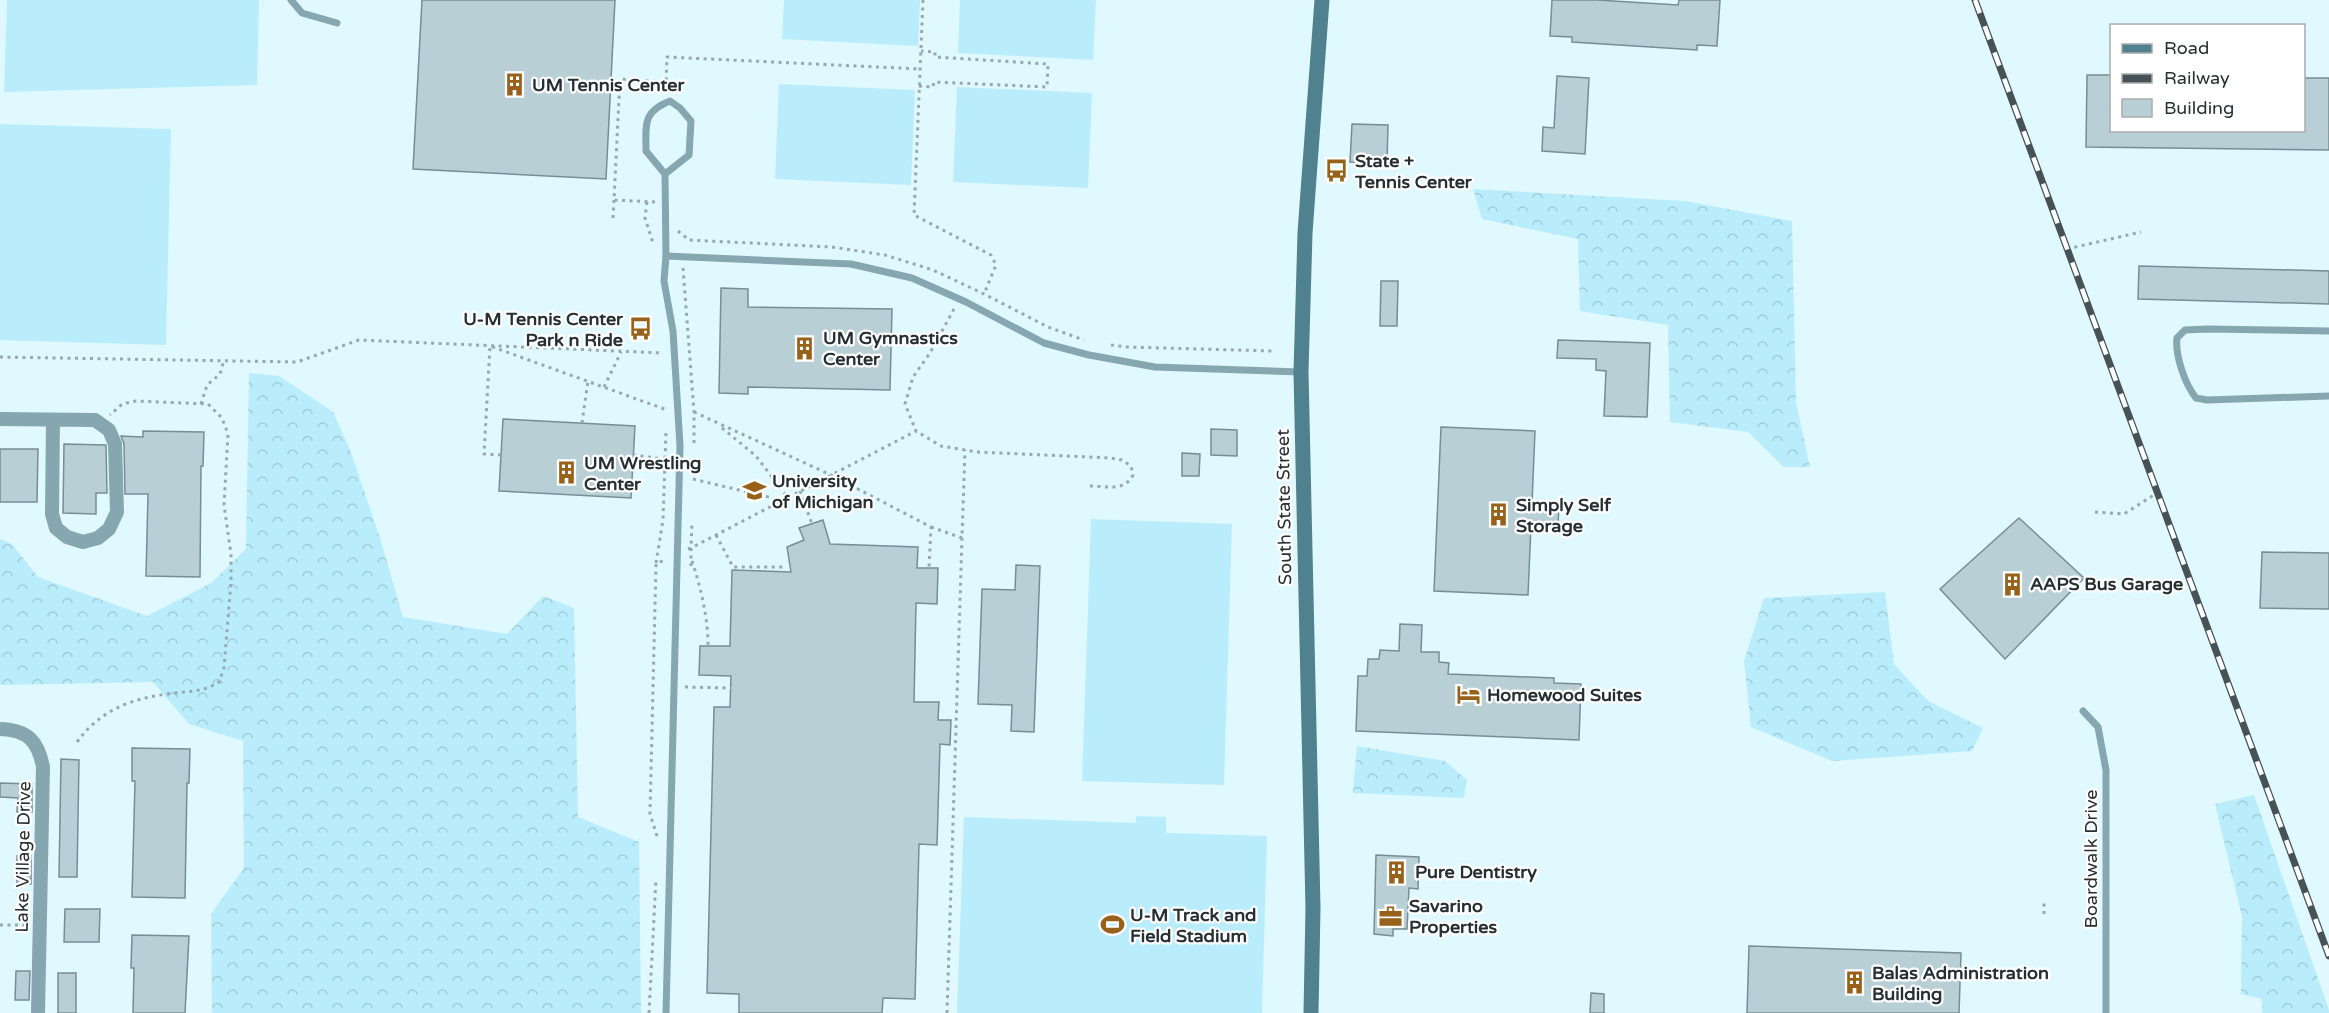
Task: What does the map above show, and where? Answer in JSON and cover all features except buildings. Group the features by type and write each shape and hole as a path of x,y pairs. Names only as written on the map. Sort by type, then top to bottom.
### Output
{"main road":[{"name":"South State Street","path":"1311,1013 1313,908 1301,372 1305,233 1322,0"}],"street":[{"path":"0,419 95,420 109,430 115,444 117,512 109,529 98,538 83,542 66,537 56,528 52,514 53,420"},
{"name":"Lake Village Drive","path":"0,729 14,730 26,735 40,750 43,767 38,1013"}],"lane":[{"path":"291,0 302,12 337,23"},
{"path":"665,174 689,155 691,121 680,108 670,101 656,106 646,120 646,151 665,174 664,281 673,331 679,411 678,554 666,1013"},
{"path":"666,256 851,264 912,278 960,299 1044,343 1121,363 1155,367 1301,372"},
{"path":"2329,331 2208,328 2185,330 2177,338 2176,347 2190,390 2196,398 2206,400 2329,396"},
{"name":"Boardwalk Drive","path":"2083,711 2098,727 2106,770 2106,1013"}],"path":[{"path":"923,0 915,138 914,215 991,255 996,265 984,294"},
{"path":"919,86 933,87 934,82 1047,87 1048,64 935,57 935,52 921,51"},
{"path":"613,218 620,79 666,82 667,57 920,69"},
{"path":"614,200 664,202"},
{"path":"647,202 645,218 654,245"},
{"path":"678,222 694,412 693,456"},
{"path":"2067,249 2141,232"},
{"path":"967,286 930,353 913,377 905,404 916,431 941,446 965,450 1111,458 1122,460 1131,466 1133,475 1130,483 1122,486 1089,486"},
{"path":"0,357 297,362 359,340 662,353 661,345"},
{"path":"490,346 667,410"},
{"path":"490,346 484,454 501,455"},
{"path":"604,387 621,351"},
{"path":"201,404 207,385 220,374 224,360"},
{"path":"582,423 588,381"},
{"path":"666,398 666,420"},
{"path":"77,742 90,724 128,702 151,696 207,690 219,682 224,668 231,582 231,554 224,505 228,434 222,418 208,404 136,401 122,404 100,424"},
{"path":"679,411 694,412 831,475 931,527 962,538"},
{"path":"715,423 737,438 756,456 788,498"},
{"path":"657,837 650,814 656,564 663,520 666,430"},
{"path":"656,564 716,536 916,431"},
{"path":"947,1013 965,450"},
{"path":"633,455 665,459"},
{"path":"693,490 693,479 783,500"},
{"path":"800,492 812,524"},
{"path":"2095,512 2124,514 2157,493"},
{"path":"690,580 692,513"},
{"path":"929,568 931,527"},
{"path":"716,536 733,567 786,567"},
{"path":"691,557 699,583 708,646"},
{"path":"675,687 731,688"},
{"path":"649,1013 656,873"},
{"path":"2044,900 2044,914"},
{"path":"0,925 40,925"}],"green space":[{"path":"7,0 259,0 257,85 4,92"},
{"path":"784,0 920,0 918,46 782,39"},
{"path":"960,0 1096,0 1093,60 958,53"},
{"path":"779,84 915,90 911,185 775,179"},
{"path":"957,87 1092,93 1088,188 953,182"},
{"path":"0,124 171,129 166,345 0,340"},
{"path":"1473,189 1685,201 1792,221 1796,403 1810,467 1784,467 1748,432 1670,422 1668,325 1580,311 1578,239 1482,219"},
{"path":"249,373 279,376 333,412 351,452 380,538 403,617 507,634 543,596 574,608 578,817 639,842 641,1013 212,1013 211,914 244,868 243,741 189,724 153,682 0,685 0,539 12,544 38,577 147,616 211,583 246,549"},
{"path":"1091,519 1232,524 1224,785 1082,781"},
{"path":"1885,592 1894,664 1928,701 1983,728 1972,751 1832,761 1751,727 1744,661 1764,598"},
{"path":"1357,746 1445,761 1467,780 1464,798 1353,793"},
{"path":"2254,795 2329,1013 2262,1013 2262,999 2241,994 2242,917 2215,804"},
{"name":"U-M Track and Field Stadium","path":"1136,816 1166,817 1166,833 1267,836 1262,1013 957,1013 964,817 1136,823"}],"railway":[{"path":"1975,0 2329,956"}],"place":[{"name":"UM Tennis Center","path":"514,85"},
{"name":"State + Tennis Center","path":"1337,171"},
{"name":"U-M Tennis Center Park n Ride","path":"641,329"},
{"name":"UM Gymnastics Center","path":"805,348"},
{"name":"UM Wrestling Center","path":"566,473"},
{"name":"University of Michigan","path":"754,491"},
{"name":"Simply Self Storage","path":"1498,515"},
{"name":"AAPS Bus Garage","path":"2012,584"},
{"name":"Homewood Suites","path":"1469,695"},
{"name":"Pure Dentistry","path":"1397,872"},
{"name":"Savarino Properties","path":"1391,916"},
{"name":"U-M Track and Field Stadium","path":"1112,925"},
{"name":"Balas Administration Building","path":"1854,983"}]}
